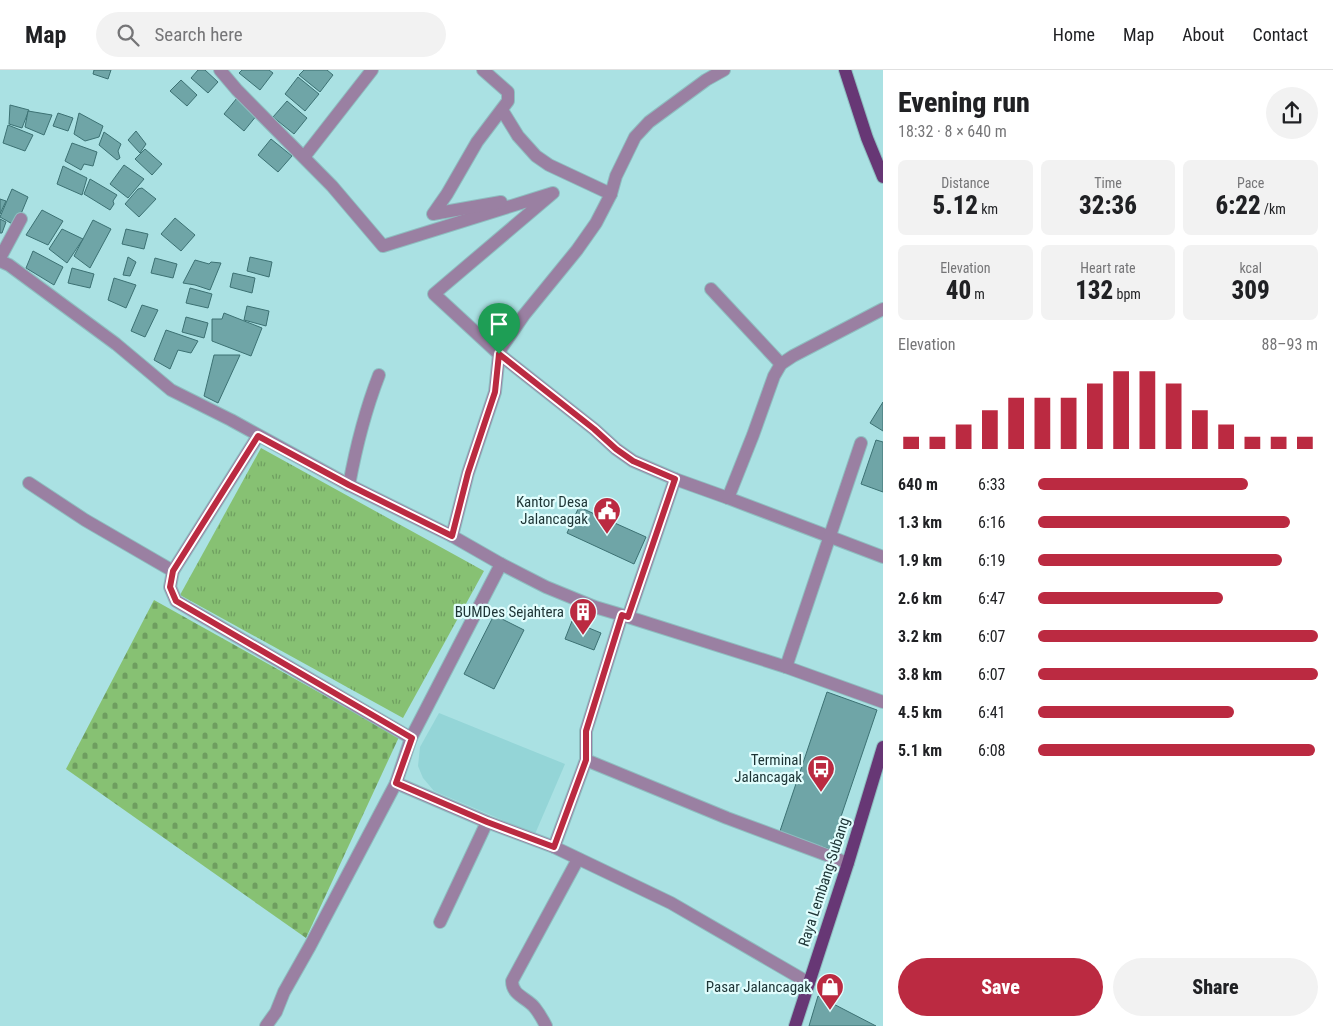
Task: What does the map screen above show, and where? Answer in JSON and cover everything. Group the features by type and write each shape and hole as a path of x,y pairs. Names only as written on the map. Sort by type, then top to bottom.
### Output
{"main road":[{"path":"845,70 867,138 883,177"},
{"name":"Raya Lembang-Subang","path":"794,1026 848,862 883,747"}],"street":[{"path":"304,158 372,70"},
{"path":"483,70 508,92 508,101 477,142 447,194 433,214 553,193"},
{"path":"452,536 468,473 495,392 499,354 509,335 577,250 596,223 611,194 616,176 635,137 649,122 706,80 724,70"},
{"path":"224,72 237,90 348,203 383,246 553,193"},
{"path":"502,110 518,136 536,156 549,165 611,194"},
{"path":"553,193 434,294 499,354 633,461 675,479 883,557"},
{"path":"21,219 0,260 116,344 171,390 231,420 349,485 452,536 501,564 594,608 786,667 883,702"},
{"path":"711,289 782,364"},
{"path":"728,498 774,376 782,364 883,309"},
{"path":"349,485 362,425 379,375"},
{"path":"258,436 173,571 170,587 176,601 412,738"},
{"path":"786,667 861,443"},
{"path":"554,847 586,760 586,731 625,616 675,479"},
{"path":"29,483 85,520 173,571"},
{"path":"266,1026 276,1012 284,992 396,783 412,738 501,564"},
{"path":"586,760 727,818 848,862"},
{"path":"396,783 487,822 554,847 671,903 809,983"},
{"path":"440,922 487,822"},
{"path":"546,1026 534,1007 515,992 512,988 512,981 578,859"}],"shaded area":[{"path":"439,713 565,764 535,834 434,791 423,778 418,766 420,747"}],"green space":[{"path":"261,448 484,571 403,718 180,595"},
{"path":"154,600 399,737 306,938 66,769"}],"building":[{"path":"94,70 111,70 108,79 93,74"},
{"path":"198,70 205,70 218,82 208,93 191,78"},
{"path":"242,70 269,70 273,73 260,90 239,73"},
{"path":"304,70 327,70 333,75 320,92 299,75"},
{"path":"298,77 319,94 305,111 285,94"},
{"path":"181,80 197,95 187,106 170,91"},
{"path":"237,98 257,115 244,131 224,114"},
{"path":"287,101 307,118 294,134 273,117"},
{"path":"10,105 29,110 22,128 9,124"},
{"path":"28,111 52,115 44,135 25,127"},
{"path":"58,113 73,118 68,131 53,126"},
{"path":"79,113 103,126 99,137 85,141 74,134"},
{"path":"8,125 33,135 25,151 3,143"},
{"path":"136,131 146,144 140,153 128,140"},
{"path":"104,132 121,144 118,151 120,158 117,160 99,145"},
{"path":"271,139 292,156 278,172 258,155"},
{"path":"72,143 97,152 93,166 84,164 81,170 65,161"},
{"path":"145,149 162,164 152,175 135,159"},
{"path":"124,165 144,179 128,198 110,184"},
{"path":"63,166 87,178 82,195 57,184"},
{"path":"90,179 117,195 110,210 84,194"},
{"path":"142,188 156,199 139,217 125,204 138,189"},
{"path":"12,189 28,197 16,226 0,217"},
{"path":"0,199 6,201 0,214"},
{"path":"42,210 63,221 48,245 26,235"},
{"path":"175,218 195,235 181,251 161,234"},
{"path":"0,219 6,222 2,233 0,233"},
{"path":"93,220 111,229 90,268 74,256"},
{"path":"62,229 83,239 67,263 49,249"},
{"path":"126,229 148,234 144,249 122,244"},
{"path":"33,251 63,267 54,285 26,268"},
{"path":"128,257 136,262 130,276 123,275"},
{"path":"250,257 272,262 269,277 247,271"},
{"path":"155,258 177,264 173,278 151,273"},
{"path":"195,260 209,264 211,262 221,263 210,290 183,283"},
{"path":"72,268 94,274 90,288 68,283"},
{"path":"233,273 255,278 252,293 230,287"},
{"path":"114,278 136,285 126,308 108,300"},
{"path":"190,288 212,294 208,308 186,303"},
{"path":"142,305 158,310 145,337 131,331"},
{"path":"247,306 269,311 266,326 244,320"},
{"path":"224,313 262,328 251,356 212,341 212,319 222,319"},
{"path":"186,317 208,323 204,338 182,332"},
{"path":"166,330 198,341 191,353 178,350 170,369 154,360"},
{"path":"214,355 240,355 218,403 204,396"},
{"path":"883,402 883,431 870,423"},
{"path":"876,440 883,442 883,492 861,484"},
{"name":"Kantor Desa Jalancagak","path":"579,507 646,537 634,564 567,533"},
{"path":"494,615 524,630 494,689 464,674"},
{"name":"BUMDes Sejahtera","path":"572,621 601,633 594,650 565,639"},
{"name":"Terminal Jalancagak","path":"827,692 877,710 830,849 779,834"},
{"name":"Pasar Jalancagak","path":"818,996 876,1026 809,1026"}],"place":[{"name":"Kantor Desa Jalancagak","path":"607,535"},
{"name":"BUMDes Sejahtera","path":"583,636"},
{"name":"Terminal Jalancagak","path":"821,793"},
{"name":"Pasar Jalancagak","path":"830,1011"}],"route":[{"path":"499,354 594,429 616,449 633,461 675,479 628,617 622,615 586,731 586,760 554,847 487,822 396,783 412,738 176,601 170,587 173,571 258,436 349,485 452,536 468,473 495,392 499,354"}]}
